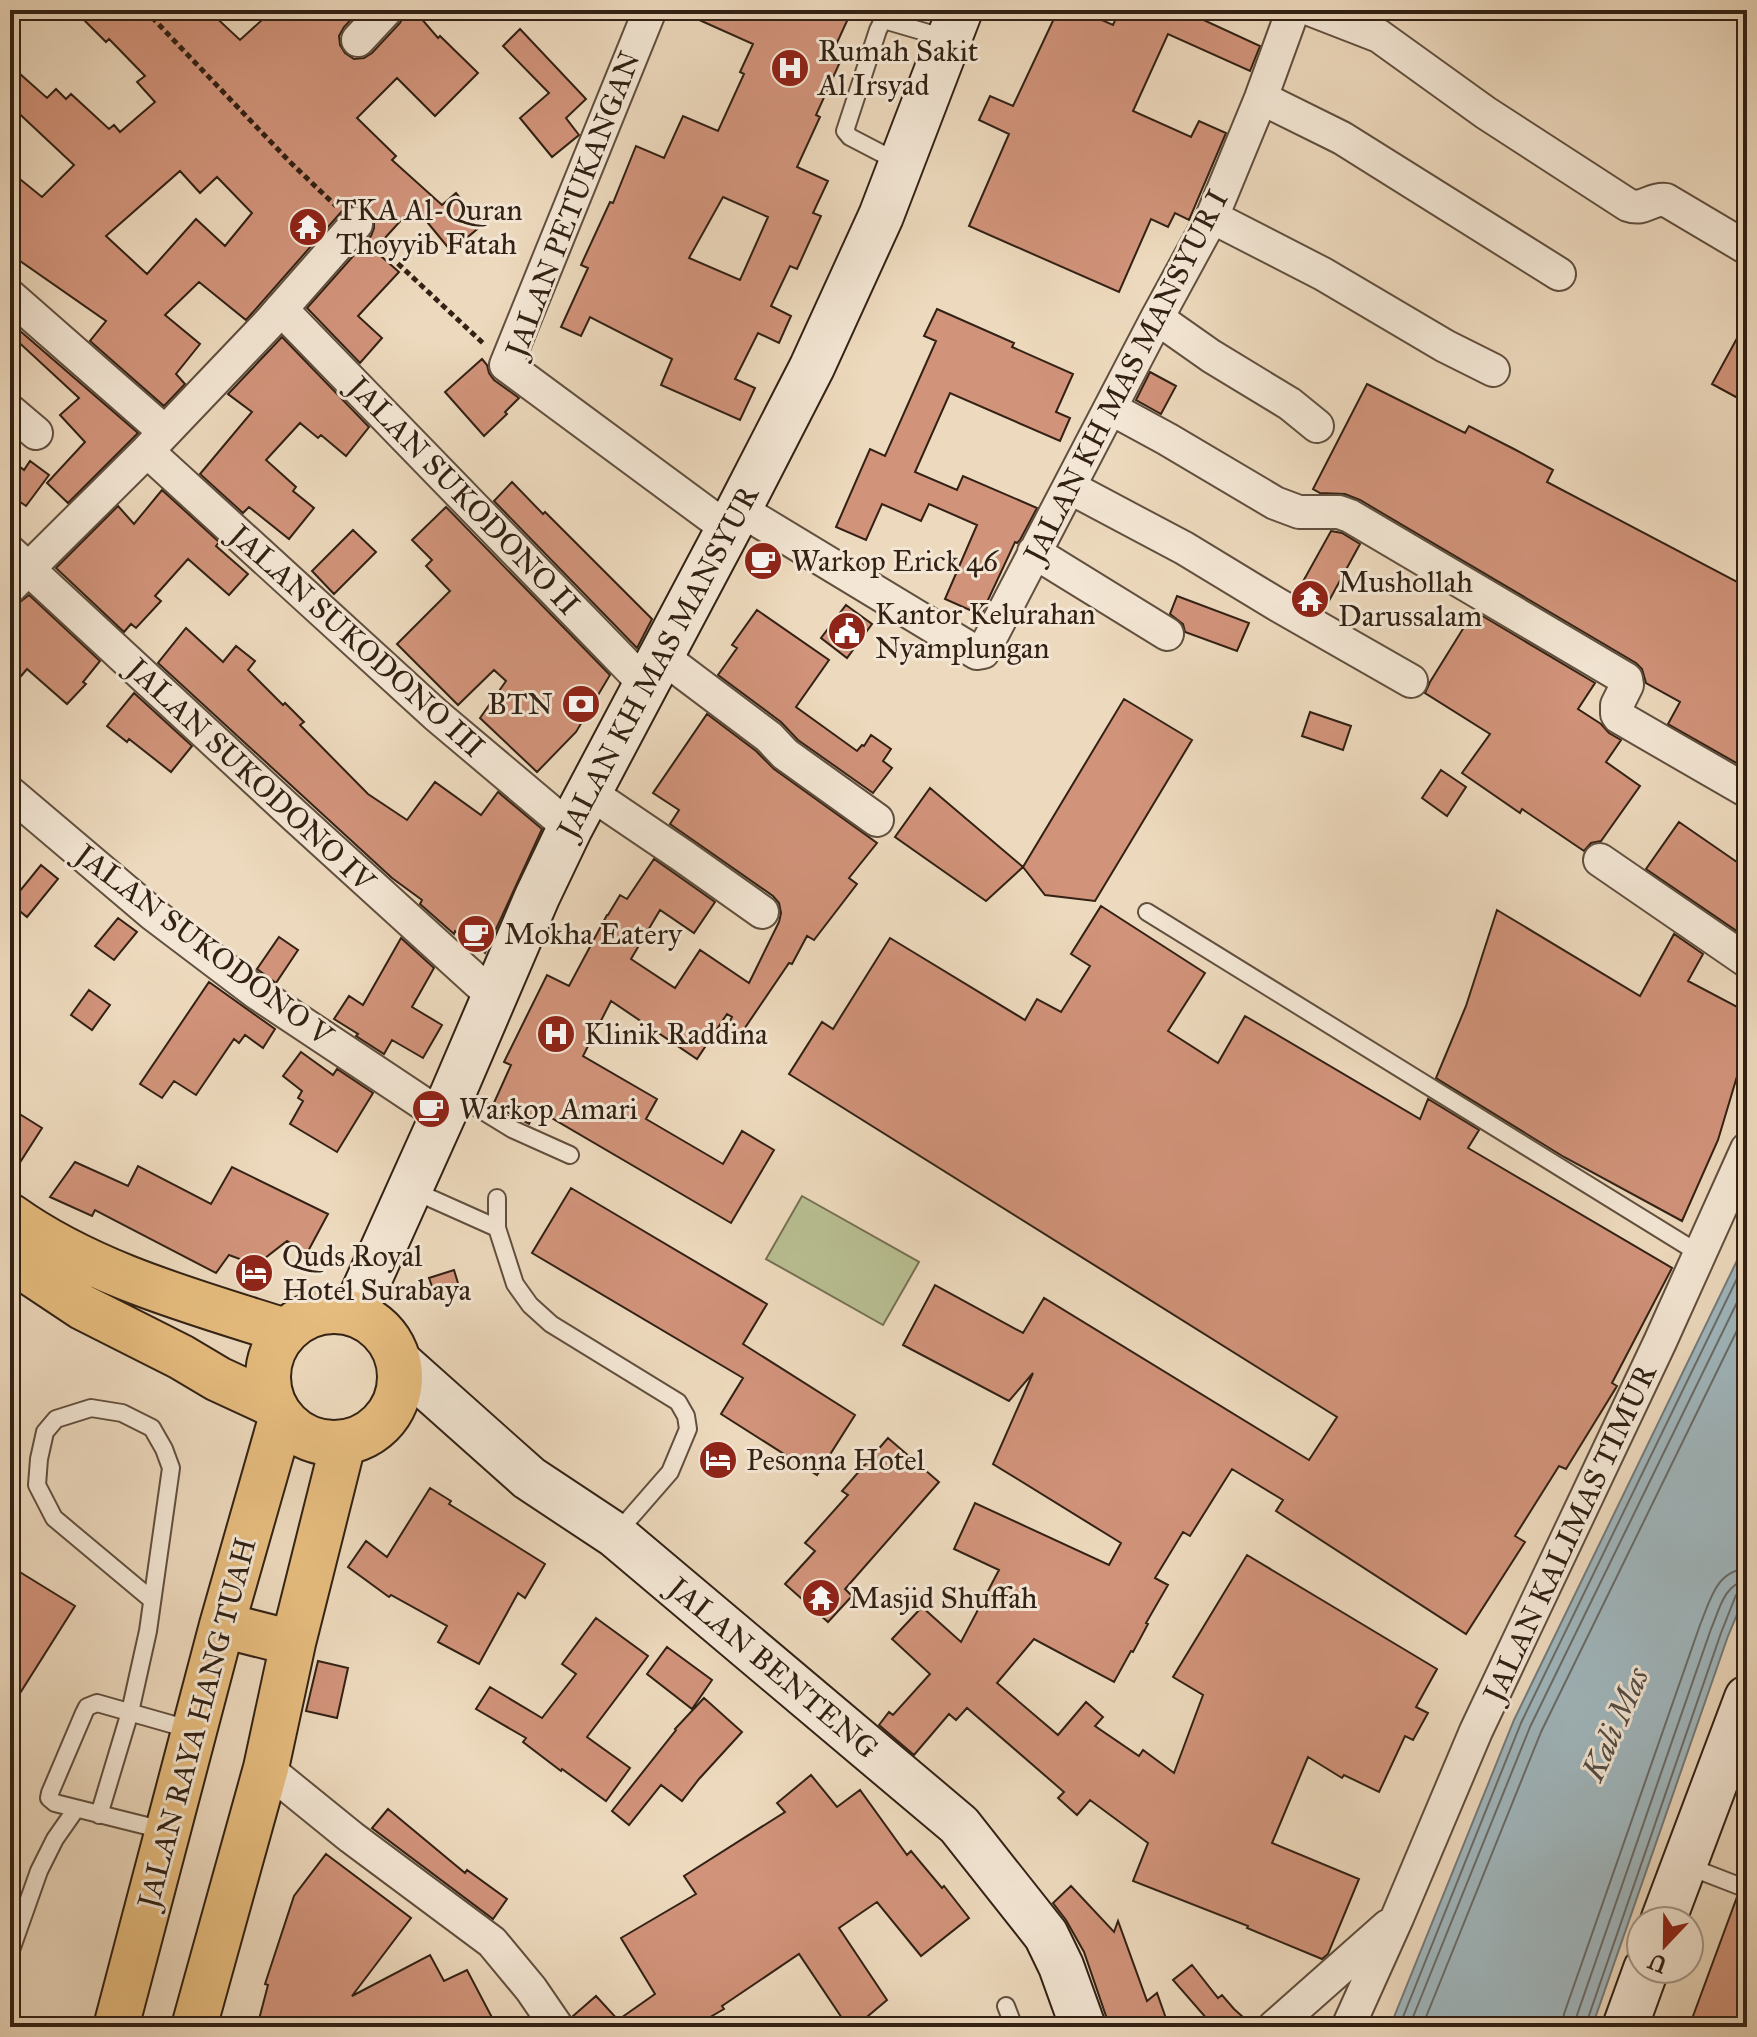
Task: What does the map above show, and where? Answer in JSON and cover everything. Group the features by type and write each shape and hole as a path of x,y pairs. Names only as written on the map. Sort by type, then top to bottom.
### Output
{"highway":[{"path":"10,1216 104,1269 285,1331"},
{"path":"10,1259 82,1307 181,1357 277,1412 309,1440 343,1444 369,1435 389,1416 400,1391 400,1363 391,1341 375,1324 354,1313 317,1312 285,1331 267,1366 277,1412"},
{"name":"JALAN RAYA HANG TUAH","path":"116,2027 150,1828 179,1726 222,1625 277,1412"},
{"path":"194,2027 266,1768 293,1643 343,1444"},
{"path":"222,1625 293,1643"}],"street":[{"path":"358,40 386,10"},
{"name":"JALAN PETUKANGAN","path":"650,10 506,365 734,519"},
{"name":"JALAN KH MAS MANSYUR I","path":"734,519 979,653 984,651 1212,217 1293,10"},
{"path":"1312,10 1379,36 1486,113 1628,205 1637,208 1657,199 1666,200 1747,248"},
{"name":"JALAN KH MAS MANSYUR","path":"354,1313 537,897 818,353 881,216 954,24"},
{"path":"1261,98 1342,138 1559,274"},
{"path":"1212,217 1323,274 1445,346 1493,370"},
{"path":"16,570 156,442 356,224"},
{"name":"JALAN SUKODONO III","path":"10,296 436,715 580,811 683,856 762,912"},
{"name":"JALAN SUKODONO II","path":"281,309 653,670 769,737 785,754 877,820"},
{"path":"1157,318 1211,356 1290,404 1317,426"},
{"path":"1110,408 1275,503 1299,512 1339,512 1350,516 1626,679 1627,685 1617,705 1619,717 1747,791"},
{"path":"10,411 36,433"},
{"path":"1069,487 1184,548 1411,681"},
{"path":"1034,552 1167,634"},
{"name":"JALAN SUKODONO IV","path":"16,570 294,815 494,997"},
{"name":"JALAN SUKODONO V","path":"10,793 154,915 257,993 448,1105"},
{"path":"1600,860 1747,961"},
{"name":"JALAN KALIMAS TIMUR","path":"1348,2027 1476,1731 1660,1342 1747,1149"},
{"name":"JALAN BENTENG","path":"400,1363 529,1478 615,1535 959,1825 1046,1935 1083,2027"},
{"path":"1669,1905 1744,1717"},
{"path":"266,1768 351,1837 492,1942 531,1989 557,2027"},
{"name":"JALAN KALIMAS TIMUR","path":"1274,2027 1397,1918"},
{"path":"1625,2027 1640,1985"}],"lane":[{"path":"901,163 856,141 845,131 878,30 882,22 887,21 954,24"},
{"path":"1147,912 1700,1254"},
{"path":"448,1105 570,1155"},
{"path":"411,1189 497,1228"},
{"path":"497,1198 497,1228 515,1284 530,1305 551,1324 678,1402 686,1416 688,1429 670,1472 615,1535"},
{"path":"99,1815 130,1712 148,1631 171,1468 152,1428 122,1413 91,1408 56,1419 45,1432 37,1485 54,1518 152,1600"},
{"path":"150,1828 55,1803 49,1798 87,1707 97,1703 179,1726"},
{"path":"10,1953 39,1871 55,1839 76,1809"},
{"path":"1684,1864 1747,1889"},
{"path":"1006,2006 1014,2027"}],"path":[{"path":"145,10 290,162 506,365"}],"green space":[{"path":"802,1196 919,1262 883,1325 766,1259"}],"water":[{"name":"Kali Mas","path":"1747,1240 1747,1591 1728,1636 1634,1905 1625,1905 1625,1932 1592,2027 1390,2027 1514,1720"}],"building":[{"path":"74,10 208,10 240,40 273,10 360,10 339,36 345,53 354,59 372,53 400,23 404,10 414,10 438,38 440,36 478,73 435,116 397,78 357,118 396,156 392,160 442,205 456,193 482,225 451,251 414,206 374,250 399,272 358,316 382,338 360,363 307,308 371,236 374,219 368,209 351,206 342,211 246,320 199,282 165,315 200,344 176,374 185,384 164,406 90,341 106,321 10,254 10,171 42,197 74,165 10,105 10,85 20,74 47,98 56,89 66,99 71,94 109,129 114,125 120,132 155,102 137,82 145,76 109,39 106,42","holes":["180,171 200,193 217,177 252,213 225,246 196,219 147,274 106,236"]},
{"path":"677,10 852,10 830,58 840,62 797,167 828,181 813,213 821,216 797,269 790,266 771,306 791,316 779,343 758,333 735,379 755,388 740,420 661,385 672,359 590,317 581,336 561,327 588,268 581,265 610,202 613,203 636,146 664,158 683,116 718,131 744,74 740,72 753,44","holes":["723,197 768,217 740,280 689,258"]},
{"path":"1058,10 1079,10 1113,25 1119,12 1115,10 1182,10 1260,46 1250,71 1168,34 1133,111 1191,137 1199,121 1226,133 1189,220 1175,213 1168,227 1151,219 1119,292 969,226 1009,134 979,120 990,96 1013,106"},
{"path":"520,29 586,99 566,118 579,135 552,157 520,118 549,93 503,46"},
{"path":"937,309 1014,343 1012,347 1073,374 1056,412 1070,418 1060,441 950,393 915,472 957,490 963,476 1037,508 1020,540 1015,542 981,615 945,599 977,525 929,504 921,521 882,504 866,540 836,527 870,449 885,456 936,341 924,336"},
{"path":"1747,320 1747,403 1712,384"},
{"path":"19,330 138,433 68,503 47,483 85,442 60,415 79,398 13,337"},
{"path":"282,337 369,427 346,456 321,435 318,438 300,423 266,460 296,487 293,491 314,508 289,539 249,507 243,513 200,474 252,412 228,394"},
{"path":"482,359 494,380 519,398 484,436 445,392"},
{"path":"1150,372 1176,386 1161,414 1136,400"},
{"path":"1367,384 1465,433 1469,426 1514,449 1553,470 1547,482 1747,587 1747,769 1668,724 1680,702 1646,683 1642,669 1636,663 1360,500 1345,494 1320,493 1313,489"},
{"path":"10,459 24,470 30,461 49,475 26,506 10,495"},
{"path":"512,482 652,619 637,648 494,501"},
{"path":"162,490 219,542 216,546 248,574 229,595 188,559 155,596 161,601 136,628 131,624 124,632 56,568 118,506 134,524"},
{"path":"446,507 610,675 576,732 537,772 480,718 506,681 494,670 458,705 397,644 450,591 426,566 432,560 412,540"},
{"path":"353,530 376,552 334,594 312,571"},
{"path":"1331,531 1342,533 1360,544 1324,610 1296,594"},
{"path":"29,595 100,661 83,682 86,684 67,704 27,669 10,689 10,605 16,605"},
{"path":"1177,596 1249,623 1237,651 1185,632 1183,624 1170,614"},
{"name":"Kantor Kelurahan Nyamplungan","path":"846,605 872,624 847,658 821,638"},
{"path":"757,610 829,660 796,707 857,751 871,735 891,749 883,761 892,768 873,793 798,740 781,722 718,675 737,648 732,645"},
{"path":"1474,611 1595,683 1578,709 1621,740 1606,762 1640,786 1601,841 1591,843 1584,851 1522,809 1520,813 1462,773 1490,734 1425,693"},
{"path":"186,628 223,662 236,646 255,661 248,670 304,722 300,725 368,794 407,820 435,782 481,815 498,792 542,829 485,953 455,931 454,934 420,904 422,900 392,878 158,663"},
{"path":"134,693 192,746 171,772 107,726"},
{"path":"1124,699 1192,740 1095,901 1045,895 1023,867"},
{"path":"1310,712 1351,726 1343,750 1302,736"},
{"path":"707,714 756,751 774,769 877,843 849,878 857,884 814,940 807,936 792,964 789,963 736,1041 724,1033 732,1017 727,1014 697,1059 611,1001 583,1056 657,1099 646,1119 723,1164 742,1131 774,1150 731,1223 536,1109 529,1124 493,1105 511,1065 504,1062 547,975 569,986 620,895 627,899 654,859 715,902 694,933 660,910 631,959 675,988 700,950 749,983 779,922 779,903 670,824 679,810 653,793"},
{"path":"1441,770 1466,787 1447,816 1422,798"},
{"path":"930,788 1023,867 986,901 895,837"},
{"path":"1679,822 1747,869 1747,938 1646,869"},
{"path":"41,865 58,879 27,917 10,903"},
{"path":"1101,906 1205,973 1168,1031 1218,1063 1245,1016 1420,1119 1428,1099 1479,1130 1468,1148 1672,1268 1612,1383 1617,1386 1566,1469 1559,1466 1515,1536 1525,1542 1466,1634 1276,1511 1283,1500 1232,1469 1190,1536 1183,1532 1155,1578 1168,1585 1114,1682 1034,1639 997,1683 1058,1735 1086,1702 1103,1717 1095,1726 1139,1756 1143,1750 1174,1773 1203,1695 1173,1677 1247,1555 1437,1669 1416,1707 1428,1713 1413,1740 1405,1736 1379,1792 1344,1775 1342,1778 1308,1757 1272,1843 1359,1879 1328,1954 1322,1959 1133,1881 1148,1843 1090,1800 1077,1815 1058,1798 1064,1792 967,1708 956,1720 949,1714 914,1755 879,1725 889,1712 893,1715 930,1674 892,1639 922,1607 961,1642 999,1570 954,1549 975,1503 1109,1565 1121,1543 993,1464 1033,1373 1009,1401 903,1345 935,1285 1023,1333 1044,1298 1309,1460 1337,1417 789,1074 822,1022 833,1029 890,938 1025,1020 1037,999 1061,1012 1090,966 1071,954"},
{"path":"1497,910 1640,996 1674,934 1703,954 1688,981 1747,1012 1747,1043 1718,1140 1682,1221 1564,1157 1436,1078 1466,1006"},
{"path":"118,918 137,932 114,960 95,946"},
{"path":"279,937 298,950 276,983 257,969"},
{"path":"401,938 434,968 412,1007 442,1025 423,1058 392,1040 384,1054 334,1019 349,996 363,1005"},
{"path":"209,982 275,1029 263,1048 245,1035 239,1043 234,1039 196,1095 174,1081 162,1098 140,1084"},
{"path":"89,990 110,1005 92,1030 71,1015"},
{"path":"301,1052 333,1075 337,1069 373,1093 337,1152 290,1124 303,1101 298,1098 302,1091 283,1076"},
{"path":"10,1108 42,1128 10,1178"},
{"path":"75,1162 128,1186 138,1166 211,1204 232,1167 328,1214 307,1253 287,1241 256,1265 229,1255 216,1273 95,1210 92,1216 50,1197"},
{"path":"571,1188 767,1304 743,1344 855,1415 817,1475 721,1414 743,1378 532,1253"},
{"path":"454,1270 461,1293 437,1301 429,1278"},
{"path":"888,1438 939,1482 845,1589 852,1596 828,1622 785,1584 815,1551 805,1543 848,1495 842,1491"},
{"path":"430,1488 451,1501 449,1504 545,1564 525,1598 518,1593 479,1664 438,1642 447,1626 391,1595 389,1597 348,1567 366,1541 387,1557"},
{"path":"10,1566 75,1606 10,1709"},
{"path":"596,1618 648,1656 587,1737 630,1768 606,1801 523,1742 526,1738 476,1709 490,1687 542,1718 576,1674 562,1664"},
{"path":"667,1647 712,1680 692,1709 647,1674"},
{"path":"318,1661 348,1668 337,1718 306,1711"},
{"path":"704,1698 742,1732 682,1801 661,1785 629,1825 612,1811 675,1729"},
{"path":"811,1775 837,1807 860,1790 907,1855 911,1851 969,1918 921,1956 877,1902 839,1928 887,2000 855,2027 848,2027 799,1954 722,2006 724,2009 693,2027 576,2027 573,2016 596,1996 618,2020 655,1994 621,1938 696,1894 684,1876 785,1812 777,1803"},
{"path":"388,1809 465,1873 467,1870 507,1899 493,1919 372,1828"},
{"path":"326,1854 411,1918 352,1996 430,1955 444,1981 467,1970 497,2027 398,2027 394,2019 379,2027 257,2027 268,1985 265,1984 294,1896"},
{"path":"1071,1886 1114,1932 1118,1921 1147,2001 1157,1993 1169,2027 1107,2027 1084,1952 1053,1903"},
{"path":"1737,1897 1747,1900 1747,2027 1689,2027"},
{"path":"1192,1965 1218,1998 1222,1995 1254,2027 1214,2027 1173,1980"}],"place":[{"name":"Rumah Sakit Al Irsyad","path":"790,68"},
{"name":"TKA Al-Quran Thoyyib Fatah","path":"308,227"},
{"name":"Warkop Erick 46","path":"763,561"},
{"name":"Mushollah Darussalam","path":"1310,599"},
{"name":"Kantor Kelurahan Nyamplungan","path":"847,631"},
{"name":"BTN","path":"581,704"},
{"name":"Mokha Eatery","path":"476,934"},
{"name":"Klinik Raddina","path":"556,1034"},
{"name":"Warkop Amari","path":"431,1109"},
{"name":"Quds Royal Hotel Surabaya","path":"254,1273"},
{"name":"Pesonna Hotel","path":"718,1460"},
{"name":"Masjid Shuffah","path":"821,1598"}]}
